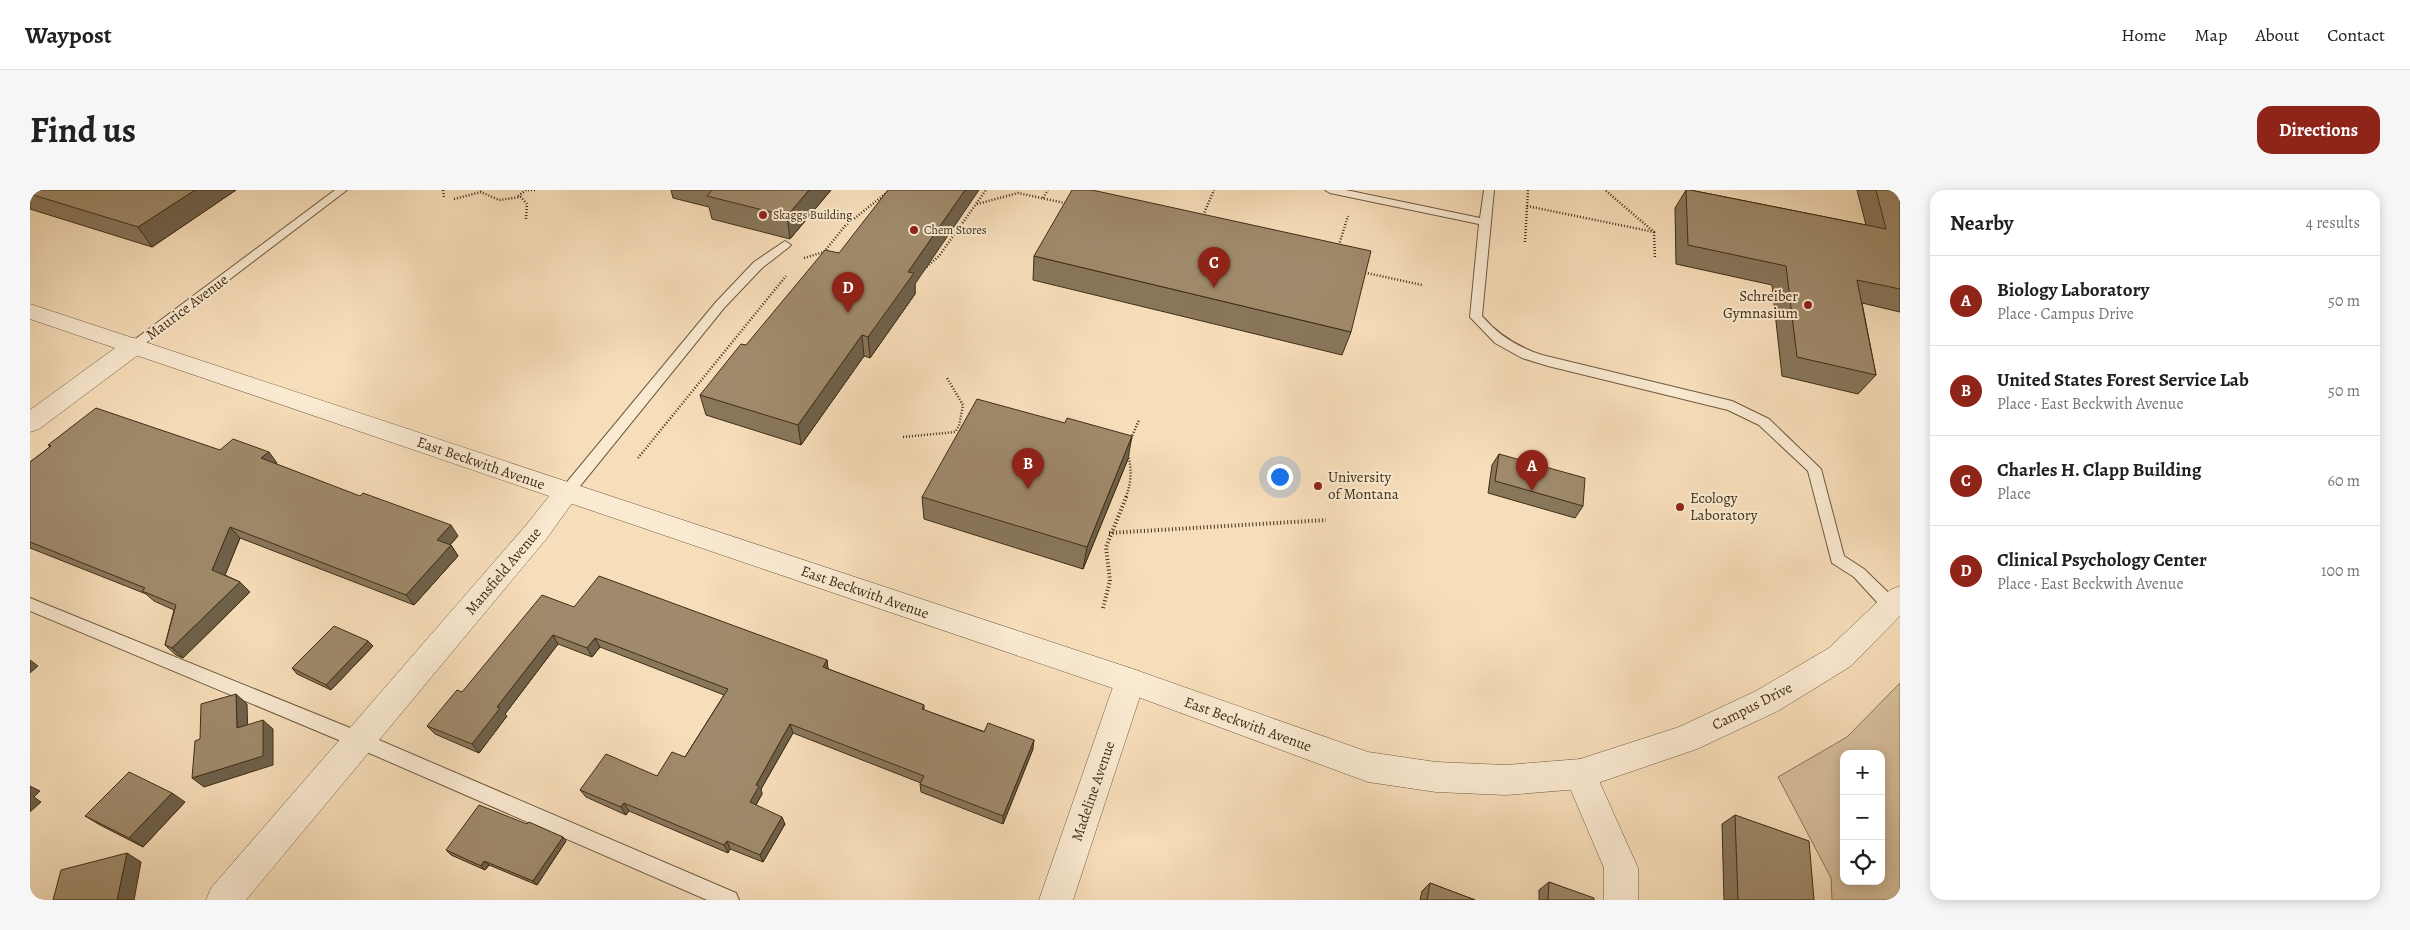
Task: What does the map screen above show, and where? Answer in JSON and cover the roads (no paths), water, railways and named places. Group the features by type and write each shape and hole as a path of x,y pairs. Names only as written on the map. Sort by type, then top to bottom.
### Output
{"street":[{"name":"East Beckwith Avenue","path":"30,311 1130,682 1368,767 1436,777 1506,780 1580,774"},
{"name":"Maurice Avenue","path":"30,424 134,346"},
{"name":"Mansfield Avenue","path":"223,900 537,531 567,492"},
{"name":"Campus Drive","path":"1580,774 1686,739 1768,701 1840,657 1896,603"},
{"name":"Madeline Avenue","path":"1056,900 1130,682"},
{"path":"1580,774 1621,868 1621,900"}],"lane":[{"name":"Maurice Avenue","path":"134,346 342,190"},
{"path":"1330,190 1485,222"},
{"path":"1489,190 1476,317 1488,332 1505,345 1526,355 1732,406 1764,422 1814,469 1837,559 1859,573 1896,603"},
{"name":"Mansfield Avenue","path":"567,492 720,305 758,265 785,245"},
{"path":"30,604 359,740 729,900"}],"place":[{"name":"Skaggs Building","path":"763,215"},
{"name":"Chem Stores","path":"914,230"},
{"name":"Charles H. Clapp Building","path":"1214,288"},
{"name":"Schreiber Gymnasium","path":"1808,305"},
{"name":"Clinical Psychology Center","path":"848,313"},
{"name":"University of Montana","path":"1318,486"},
{"name":"United States Forest Service Lab","path":"1028,489"},
{"name":"Biology Laboratory","path":"1532,491"},
{"name":"Ecology Laboratory","path":"1680,507"}]}
